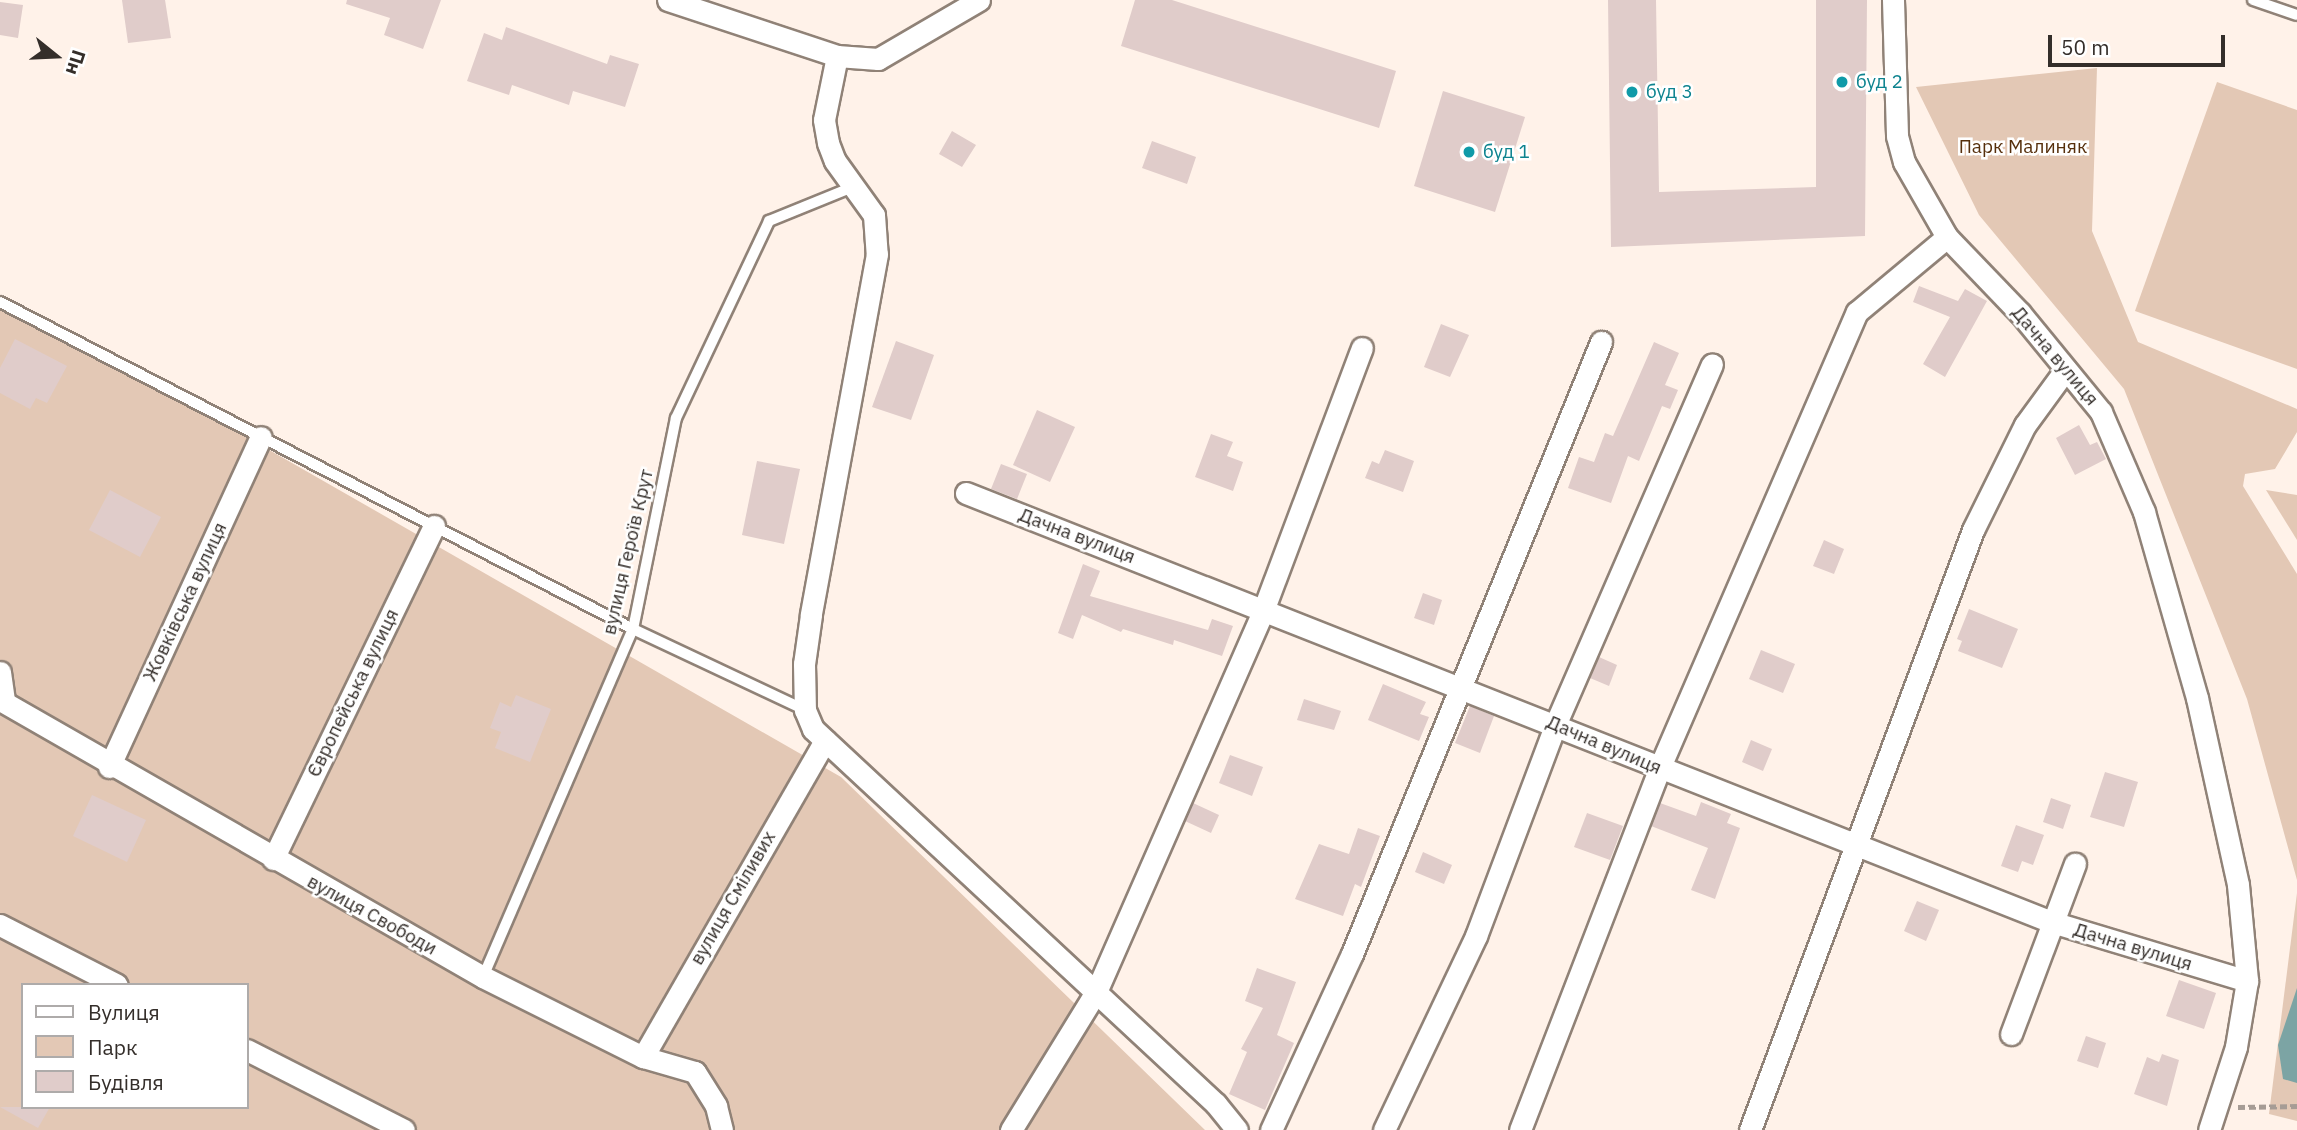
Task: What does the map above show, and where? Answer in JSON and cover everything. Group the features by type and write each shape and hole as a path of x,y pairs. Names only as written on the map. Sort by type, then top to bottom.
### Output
{"street":[{"path":"668,0 837,56 878,59 979,0"},
{"name":"Дачна вулиця","path":"1893,0 1897,136 1918,192 1947,237 2066,369 2101,412 2144,512 2206,738 2238,885 2247,981 2220,1107 2208,1130"},
{"path":"837,56 824,120 835,161 874,215 877,254 811,615 804,664 805,710 813,729 825,741 1216,1104 1237,1130"},
{"path":"1520,1130 1659,769 1857,312 1947,237"},
{"path":"1271,1130 1352,954 1458,686 1601,342"},
{"path":"1011,1130 1096,992 1263,611 1362,348"},
{"path":"1384,1130 1476,936 1556,723 1712,363"},
{"path":"1750,1130 1859,845 1973,530 2025,425 2066,369"},
{"name":"Жовківська вулиця","path":"109,767 261,437"},
{"name":"Дачна вулиця","path":"966,493 1556,723 1659,769 2052,922 2247,981"},
{"name":"Європейська вулиця","path":"273,859 434,526"},
{"path":"0,672 2,701"},
{"name":"вулиця Свободи","path":"2,701 109,767 483,978 643,1057 695,1072 716,1106 722,1130"},
{"name":"вулиця Сміливих","path":"643,1057 825,741"},
{"path":"2011,1034 2075,864"},
{"path":"0,925 113,983"},
{"path":"248,1051 404,1130"}],"lane":[{"path":"2253,0 2297,15"},
{"name":"вулиця Героїв Крут","path":"483,978 633,629 676,418 769,221 855,186"},
{"path":"0,302 633,629 805,710"}],"path":[{"path":"2220,1107 2297,1106"}],"green space":[{"name":"Парк Малиняк","path":"2097,68 2092,231 2138,342 2297,409 2297,432 2275,469 2245,474 2243,486 2297,574 2297,880 2247,699 2124,389 1979,215 1916,87"},
{"path":"2217,82 2297,110 2297,369 2135,311"},
{"path":"0,296 841,777 1205,1130 0,1130"},
{"path":"2266,490 2297,495 2297,540"},
{"path":"2297,893 2297,1121 2269,1114"}],"water":[{"path":"2297,988 2297,1083 2283,1079 2278,1045"}],"building":[{"path":"122,0 165,0 171,38 128,43"},
{"path":"347,0 441,0 423,49 384,35 390,18 346,4"},
{"path":"1135,0 1172,0 1396,71 1379,128 1121,46"},
{"path":"1608,0 1656,0 1659,192 1816,187 1816,0 1867,0 1865,236 1611,247"},
{"path":"0,2 23,5 18,38 0,35"},
{"path":"506,27 607,64 610,55 639,64 625,107 573,91 569,105 512,85 509,95 467,81 484,33 502,40"},
{"name":"буд 1","path":"1443,91 1525,117 1495,212 1414,186"},
{"path":"952,131 976,145 962,167 939,154"},
{"path":"1152,141 1196,157 1187,184 1142,168"},
{"path":"1919,286 1958,301 1965,289 1987,301 1945,377 1923,364 1950,317 1913,302"},
{"path":"1441,324 1469,335 1450,377 1424,367"},
{"path":"15,339 67,366 47,403 36,398 30,409 0,393 0,368"},
{"path":"896,341 934,355 911,420 872,407"},
{"path":"1654,342 1679,353 1665,385 1678,390 1670,409 1662,406 1639,461 1628,456 1611,503 1568,488 1579,457 1594,462 1605,433 1613,436"},
{"path":"1037,410 1075,427 1050,482 1013,465"},
{"path":"2079,425 2090,445 2097,442 2106,459 2075,475 2056,438"},
{"path":"1211,434 1233,442 1227,456 1243,462 1233,491 1195,477"},
{"path":"1385,450 1414,461 1403,492 1365,478 1372,461 1379,464"},
{"path":"757,461 800,469 784,544 742,535"},
{"path":"1001,464 1027,474 1017,499 991,489"},
{"path":"110,490 161,517 140,557 89,530"},
{"path":"1824,540 1844,549 1834,574 1813,566"},
{"path":"1083,564 1100,571 1090,596 1208,630 1212,619 1233,626 1222,656 1174,640 1173,645 1123,629 1121,632 1082,615 1073,639 1058,633"},
{"path":"1423,593 1442,600 1434,625 1414,618"},
{"path":"1969,609 2018,629 2002,668 1958,651 1962,641 1957,639"},
{"path":"1761,650 1795,664 1783,693 1749,679"},
{"path":"1599,657 1617,665 1609,686 1590,678"},
{"path":"1383,684 1426,702 1420,714 1429,717 1419,741 1368,720"},
{"path":"516,695 551,709 530,762 495,748 501,732 490,728 500,702 511,707"},
{"path":"1304,699 1341,711 1334,730 1297,720"},
{"path":"1470,706 1494,716 1480,753 1455,743"},
{"path":"1751,740 1772,749 1763,771 1742,762"},
{"path":"1230,755 1263,767 1252,796 1219,783"},
{"path":"2105,772 2138,782 2124,827 2090,817"},
{"path":"92,795 146,820 127,862 73,836"},
{"path":"2051,798 2071,805 2063,829 2043,822"},
{"path":"1701,802 1731,814 1727,823 1740,828 1715,899 1691,890 1708,848 1651,826 1660,803 1696,816"},
{"path":"1193,803 1219,815 1211,833 1185,821"},
{"path":"1587,813 1623,826 1610,860 1574,847"},
{"path":"2016,825 2044,835 2033,865 2022,861 2018,872 2001,866"},
{"path":"1358,828 1380,836 1361,887 1355,884 1343,916 1295,899 1319,844 1349,854"},
{"path":"1423,852 1452,865 1444,884 1415,872"},
{"path":"1917,901 1939,910 1926,941 1904,931"},
{"path":"1257,968 1296,982 1277,1035 1294,1043 1265,1110 1229,1094 1247,1052 1241,1049 1263,1008 1245,1001"},
{"path":"2179,980 2216,993 2204,1029 2166,1016"},
{"path":"2086,1036 2106,1043 2098,1068 2077,1061"},
{"path":"2162,1054 2179,1060 2167,1106 2134,1094 2147,1057 2159,1062"},
{"path":"0,1107 49,1109 38,1128"}],"place":[{"name":"буд 2","path":"1842,82"},
{"name":"буд 3","path":"1632,92"},
{"name":"буд 1","path":"1469,152"}]}
